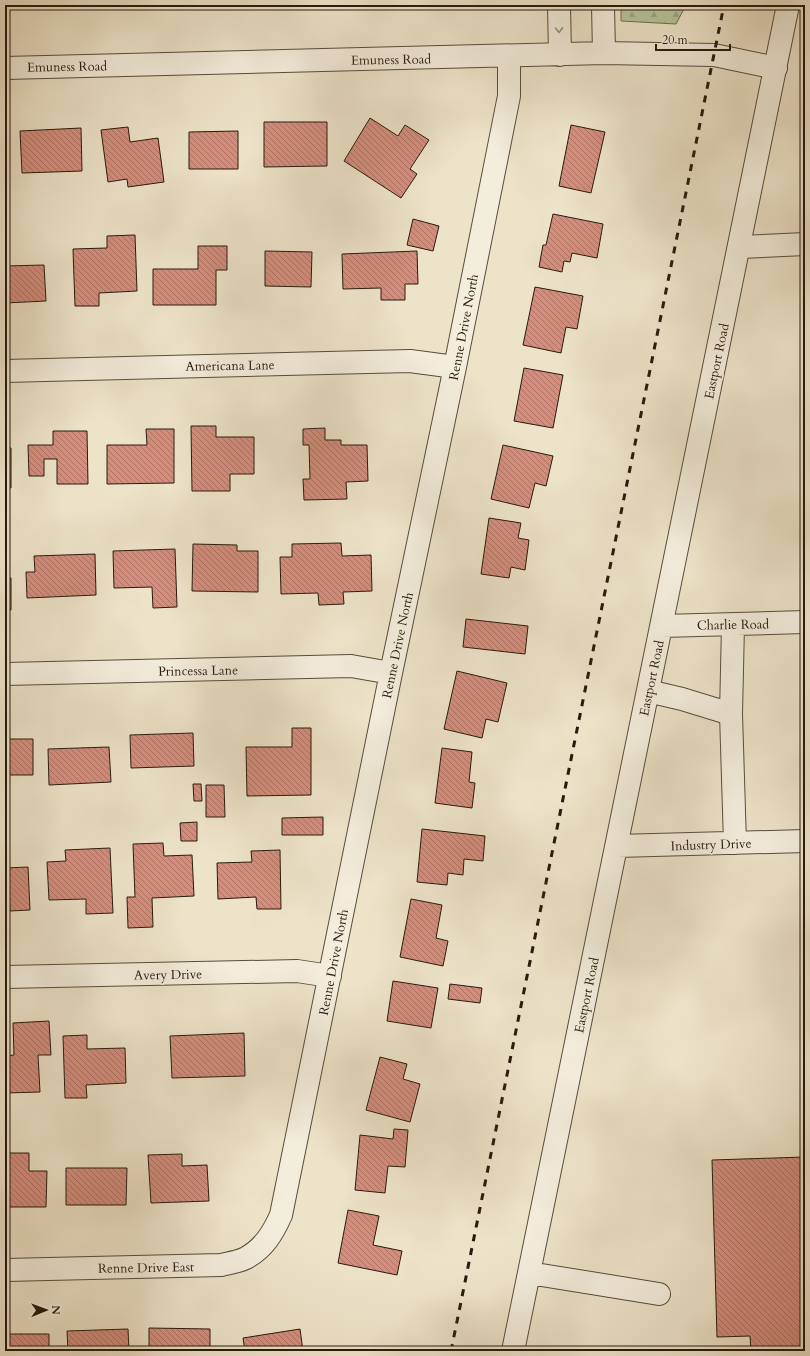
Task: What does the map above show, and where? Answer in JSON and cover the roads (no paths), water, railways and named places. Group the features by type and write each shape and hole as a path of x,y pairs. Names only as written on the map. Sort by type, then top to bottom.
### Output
{"street":[{"path":"559,5 560,55"},
{"path":"603,5 604,53"},
{"name":"Eastport Road","path":"513,1351 740,247 788,5"},
{"name":"Emuness Road","path":"5,68 604,53 714,56 776,68"},
{"name":"Renne Drive North","path":"274,1231 282,1214 391,673 455,367 509,96 509,56"},
{"path":"740,247 805,244"},
{"name":"Americana Lane","path":"5,370 410,361 455,367"},
{"name":"Charlie Road","path":"662,626 805,622"},
{"path":"733,625 731,714 735,843"},
{"name":"Princessa Lane","path":"5,674 351,666 391,673"},
{"path":"648,691 682,699 731,714"},
{"name":"Industry Drive","path":"617,846 805,841"},
{"name":"Avery Drive","path":"5,977 297,971 330,976"},
{"name":"Renne Drive East","path":"5,1270 221,1265 245,1259 263,1246 274,1231"},
{"path":"529,1273 659,1294"}],"railway":[{"path":"451,1351 724,5"}]}
